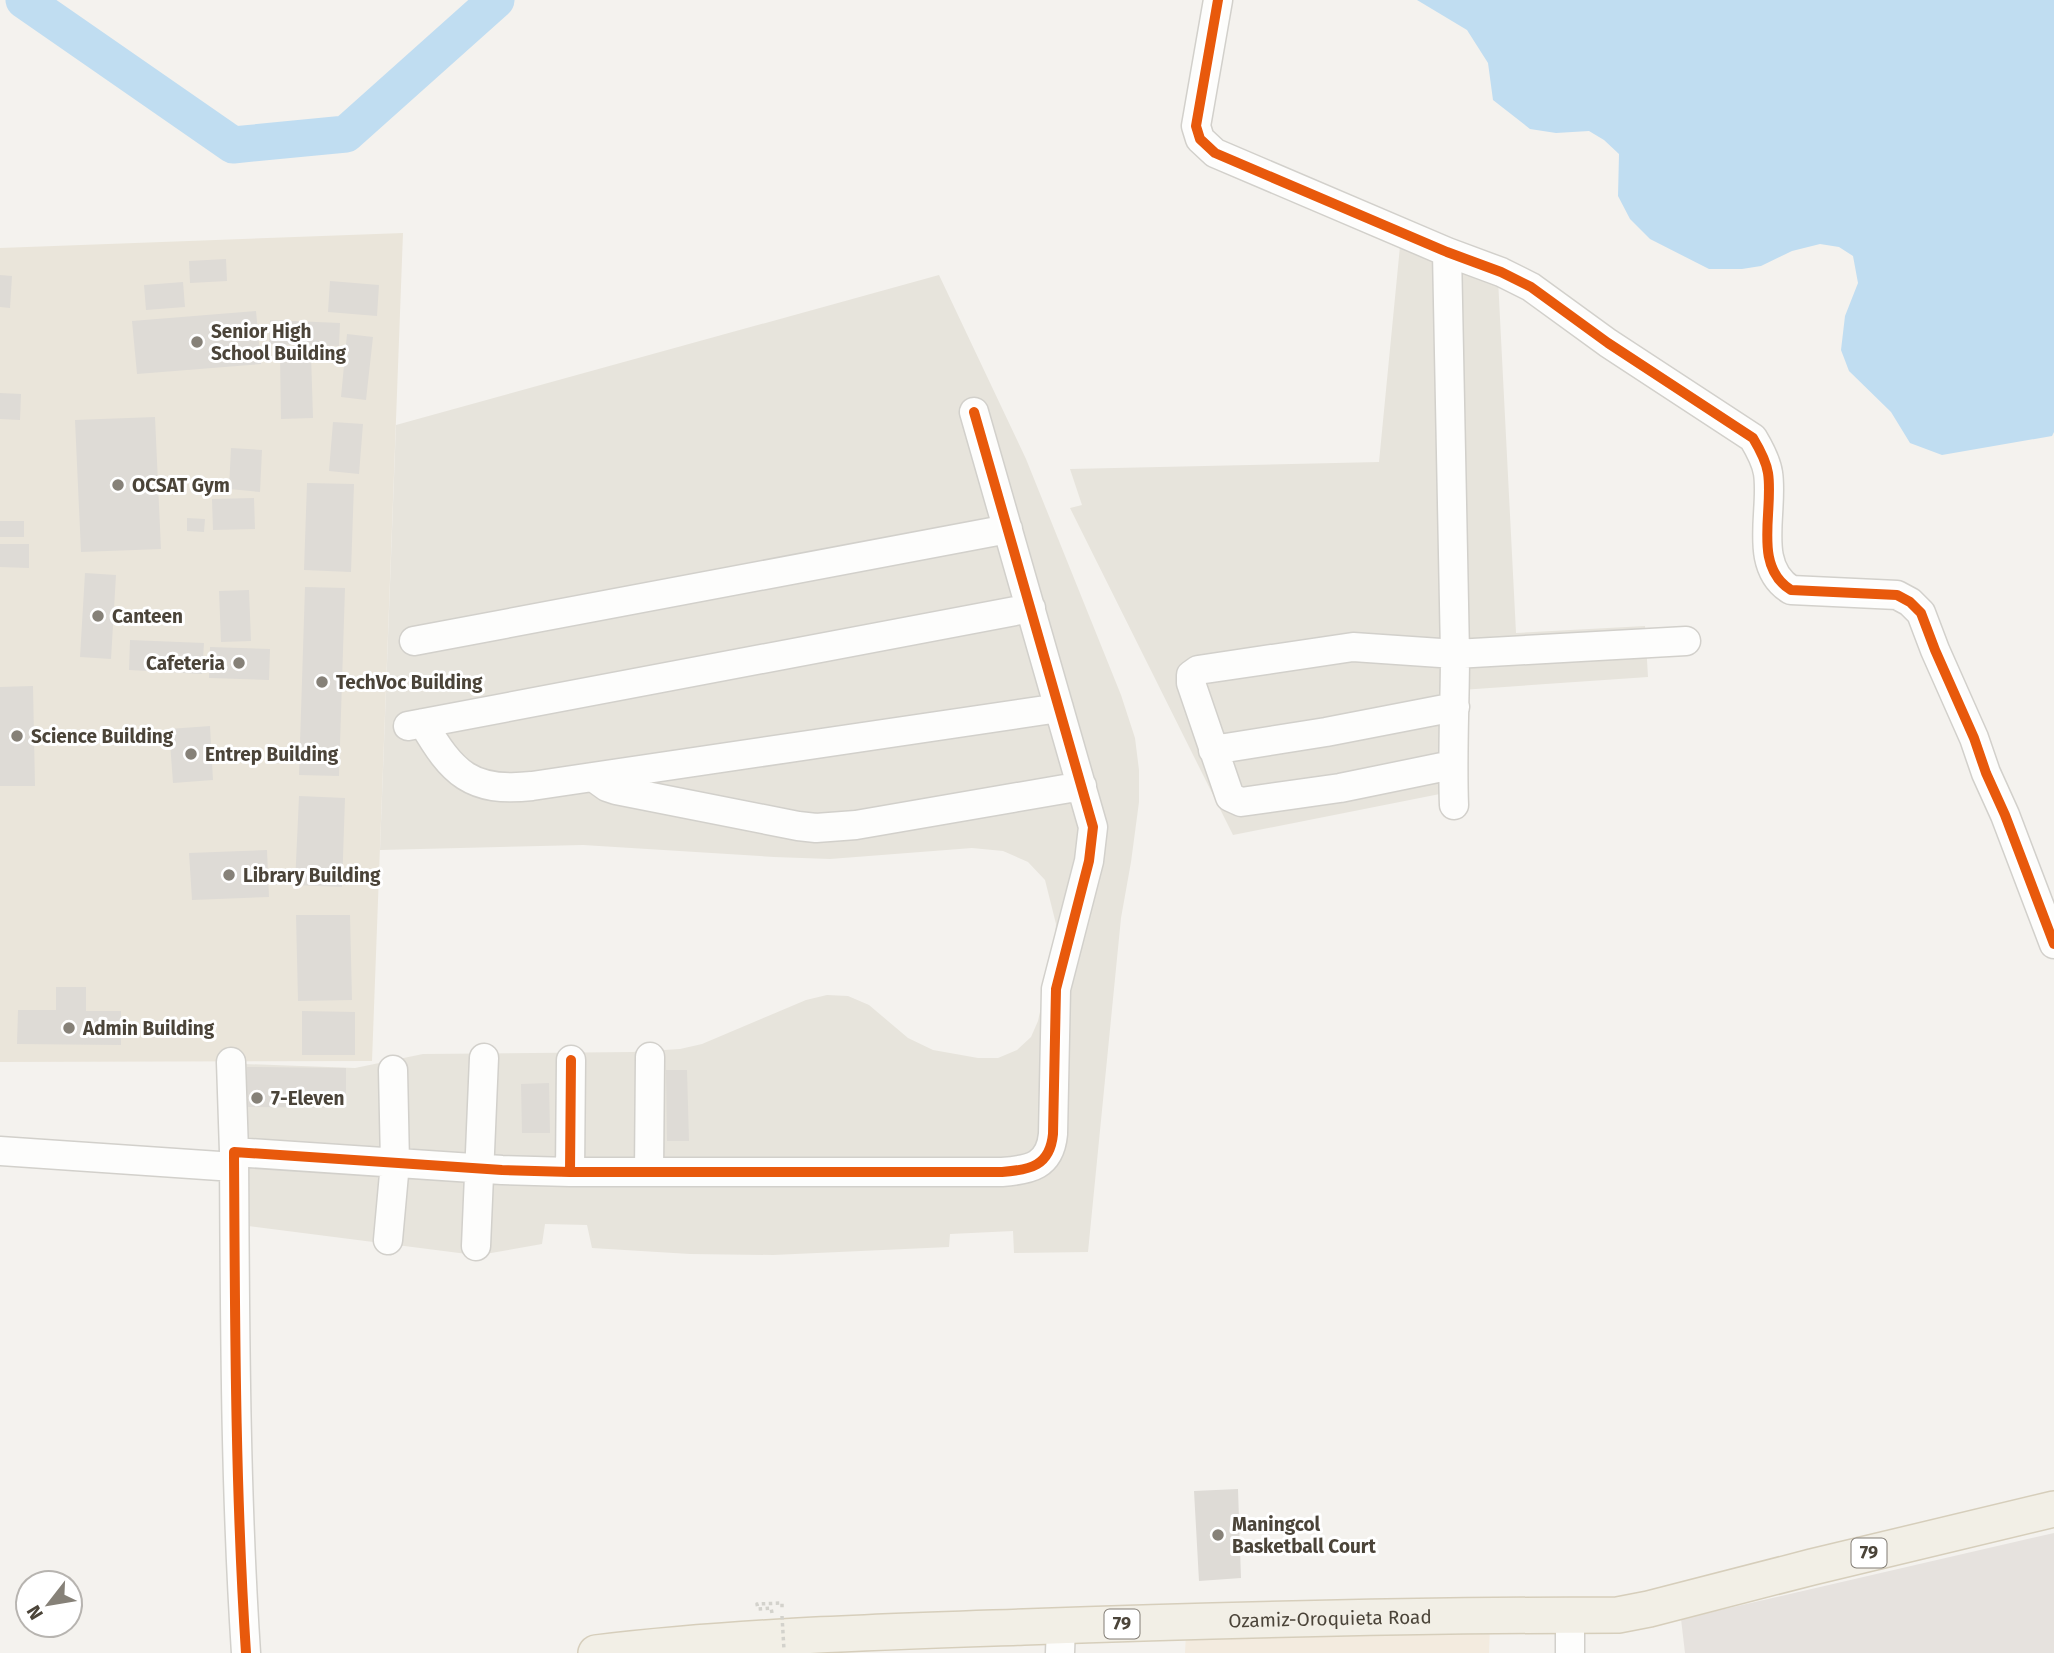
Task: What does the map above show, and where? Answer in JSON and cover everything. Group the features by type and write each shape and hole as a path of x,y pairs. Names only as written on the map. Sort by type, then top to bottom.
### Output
{"main road":[{"name":"Ozamiz-Oroquieta Road","path":"596,1653 653,1646 824,1634 1060,1639 1420,1616 1618,1615 2054,1509"}],"street":[{"path":"1218,0 1196,126 1200,139 1215,153 1531,287 1608,344 1753,438 1768,473 1768,554 1772,571 1781,584 1791,590 1897,595 1910,602 1921,613 2005,815 2054,944"},
{"path":"1447,252 1455,654 1452,765 1454,805"},
{"path":"0,1151 395,1163 570,1172 1002,1172 1025,1170 1040,1163 1050,1150 1053,1134 1056,989 1092,849 1093,827 974,411"},
{"path":"414,641 1008,529"},
{"path":"1031,608 415,724 464,776 490,787 510,788 1059,708"},
{"path":"1452,765 1340,788 1241,802 1230,797 1191,683 1191,675 1198,670 1353,647 1455,654 1686,641"},
{"path":"1213,750 1326,733 1455,707"},
{"path":"593,777 616,790 816,828 856,825 1082,786"},
{"path":"649,1172 650,1056"},
{"path":"476,1246 484,1058"},
{"path":"570,1172 571,1060"},
{"path":"231,1062 241,1581 246,1653"},
{"path":"388,1240 395,1163 393,1070"},
{"path":"1570,1615 1570,1653"}],"path":[{"path":"771,1608 758,1609 757,1604 782,1603"},
{"path":"782,1616 783,1650"}],"shaded area":[{"path":"403,233 372,1061 0,1062 0,248"},
{"path":"1401,236 1498,279 1516,633 1645,626 1648,677 1461,690 1465,789 1233,835 1070,508 1082,505 1070,469 1379,462"},
{"path":"939,275 1026,459 1121,695 1135,738 1139,802 1121,918 1088,1252 1014,1253 1013,1231 950,1234 949,1247 773,1255 690,1254 592,1248 587,1225 545,1224 542,1244 491,1253 467,1254 248,1226 244,1064 355,1068 423,1054 680,1049 702,1044 806,1000 827,995 848,996 869,1005 908,1038 933,1050 978,1058 998,1058 1017,1050 1031,1037 1038,1021 1054,947 1056,924 1045,880 1028,862 1003,851 972,848 830,859 583,845 380,850 396,425"},
{"path":"2054,1533 2054,1653 1685,1653 1681,1619"},
{"path":"1490,1627 1489,1653 1185,1653 1186,1632"}],"water":[{"path":"1417,0 2054,0 2052,436 1942,455 1910,443 1891,412 1849,371 1841,350 1845,316 1858,283 1853,256 1839,247 1820,244 1792,251 1761,266 1709,269 1650,239 1630,219 1618,196 1619,154 1589,131 1556,133 1530,129 1493,100 1488,63 1467,30"}],"building":[{"path":"226,259 227,281 190,283 189,261"},
{"path":"0,275 12,276 10,308 0,307"},
{"path":"330,281 379,285 377,316 328,312"},
{"path":"183,282 185,307 146,310 144,285"},
{"name":"Senior High School Building","path":"256,311 261,364 137,374 132,321"},
{"path":"270,320 340,323 339,346 269,344"},
{"path":"347,334 373,337 366,400 341,397"},
{"path":"311,354 313,418 281,419 280,355"},
{"path":"0,393 21,394 20,420 0,419"},
{"name":"OCSAT Gym","path":"155,417 161,549 81,552 75,420"},
{"path":"333,422 363,424 359,474 329,471"},
{"path":"231,448 262,450 260,492 229,489"},
{"path":"307,483 354,484 351,572 304,570"},
{"path":"254,498 255,529 213,530 212,499"},
{"path":"187,518 205,519 204,532 187,531"},
{"path":"0,521 24,521 24,537 0,537"},
{"path":"0,544 29,544 29,568 0,567"},
{"name":"Canteen","path":"85,573 116,575 111,659 80,657"},
{"name":"TechVoc Building","path":"305,587 345,588 339,776 299,775"},
{"path":"249,590 251,641 221,642 219,591"},
{"path":"130,640 204,643 202,674 129,670"},
{"name":"Cafeteria","path":"210,647 270,649 269,680 209,678"},
{"name":"Science Building","path":"33,686 35,786 0,786 0,687"},
{"name":"Entrep Building","path":"210,726 213,780 173,783 169,729"},
{"path":"299,796 345,798 342,887 295,885"},
{"name":"Library Building","path":"267,850 269,897 192,900 189,853"},
{"path":"296,915 350,915 352,1000 298,1001"},
{"name":"Admin Building","path":"56,987 86,987 86,1011 121,1011 121,1045 17,1044 18,1010 56,1010"},
{"path":"302,1011 355,1012 355,1055 302,1055"},
{"path":"247,1067 346,1068 346,1108 247,1107"},
{"path":"666,1070 687,1070 689,1141 667,1141"},
{"path":"549,1083 550,1133 522,1133 521,1084"},
{"name":"Maningcol Basketball Court","path":"1238,1489 1241,1578 1199,1581 1194,1491"}],"waterway":[{"path":"24,0 233,145 346,134 496,0"}],"cycle path":[{"path":"1218,0 1196,126 1200,139 1215,153 1531,287 1608,343 1753,438 1768,473 1768,552 1779,580 1791,590 1897,595 1910,602 1921,613 2005,815 2054,944"},
{"path":"570,1172 1002,1172 1030,1168 1043,1160 1048,1153 1053,1134 1056,989 1089,861 1093,827 974,412"},
{"path":"246,1653 235,1340 234,1152 570,1172 571,1060"}],"place":[{"name":"Senior High School Building","path":"197,342"},
{"name":"OCSAT Gym","path":"118,485"},
{"name":"Canteen","path":"98,616"},
{"name":"Cafeteria","path":"239,663"},
{"name":"TechVoc Building","path":"322,682"},
{"name":"Science Building","path":"17,736"},
{"name":"Entrep Building","path":"191,754"},
{"name":"Library Building","path":"229,875"},
{"name":"Admin Building","path":"69,1028"},
{"name":"7-Eleven","path":"257,1098"},
{"name":"Maningcol Basketball Court","path":"1218,1535"}]}
